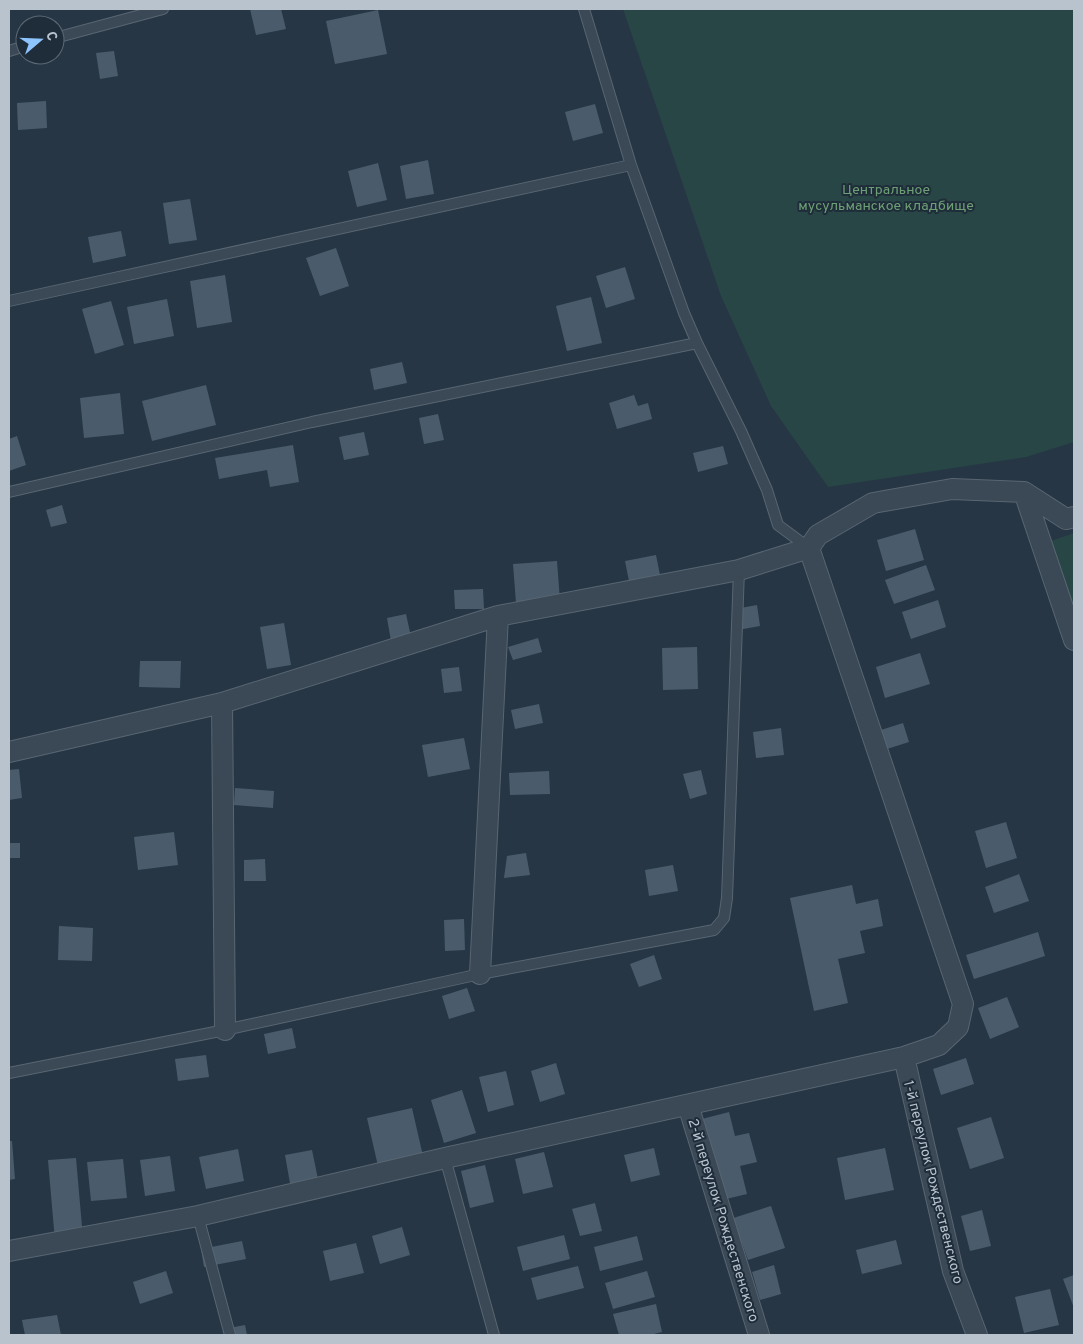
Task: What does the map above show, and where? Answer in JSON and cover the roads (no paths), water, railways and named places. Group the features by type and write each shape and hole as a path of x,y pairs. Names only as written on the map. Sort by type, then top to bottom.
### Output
{"street":[{"path":"9,752 222,703 498,616 738,570 809,548 818,536 873,503 952,489 1024,492 1066,519 1074,516"},
{"path":"1024,492 1074,640"},
{"path":"9,1251 198,1216 445,1158 904,1057 939,1045 958,1027 963,1004 809,548"},
{"path":"480,974 498,616"},
{"path":"222,703 226,1030"},
{"name":"1-й переулок Рождественского","path":"904,1057 953,1271 977,1335"},
{"name":"2-й переулок Рождественского","path":"688,1105 759,1335"}],"lane":[{"path":"65,35 163,9"},
{"path":"584,9 631,165 696,343 741,431 767,490 778,525 809,548"},
{"path":"9,301 631,165"},
{"path":"9,492 312,422 696,343"},
{"path":"9,1073 226,1030 480,974 714,930 724,918 727,898 738,570"},
{"path":"445,1158 494,1335"},
{"path":"198,1216 230,1335"}],"park label":[{"name":"Центральное мусульманское кладбище","path":"886,197"}]}
